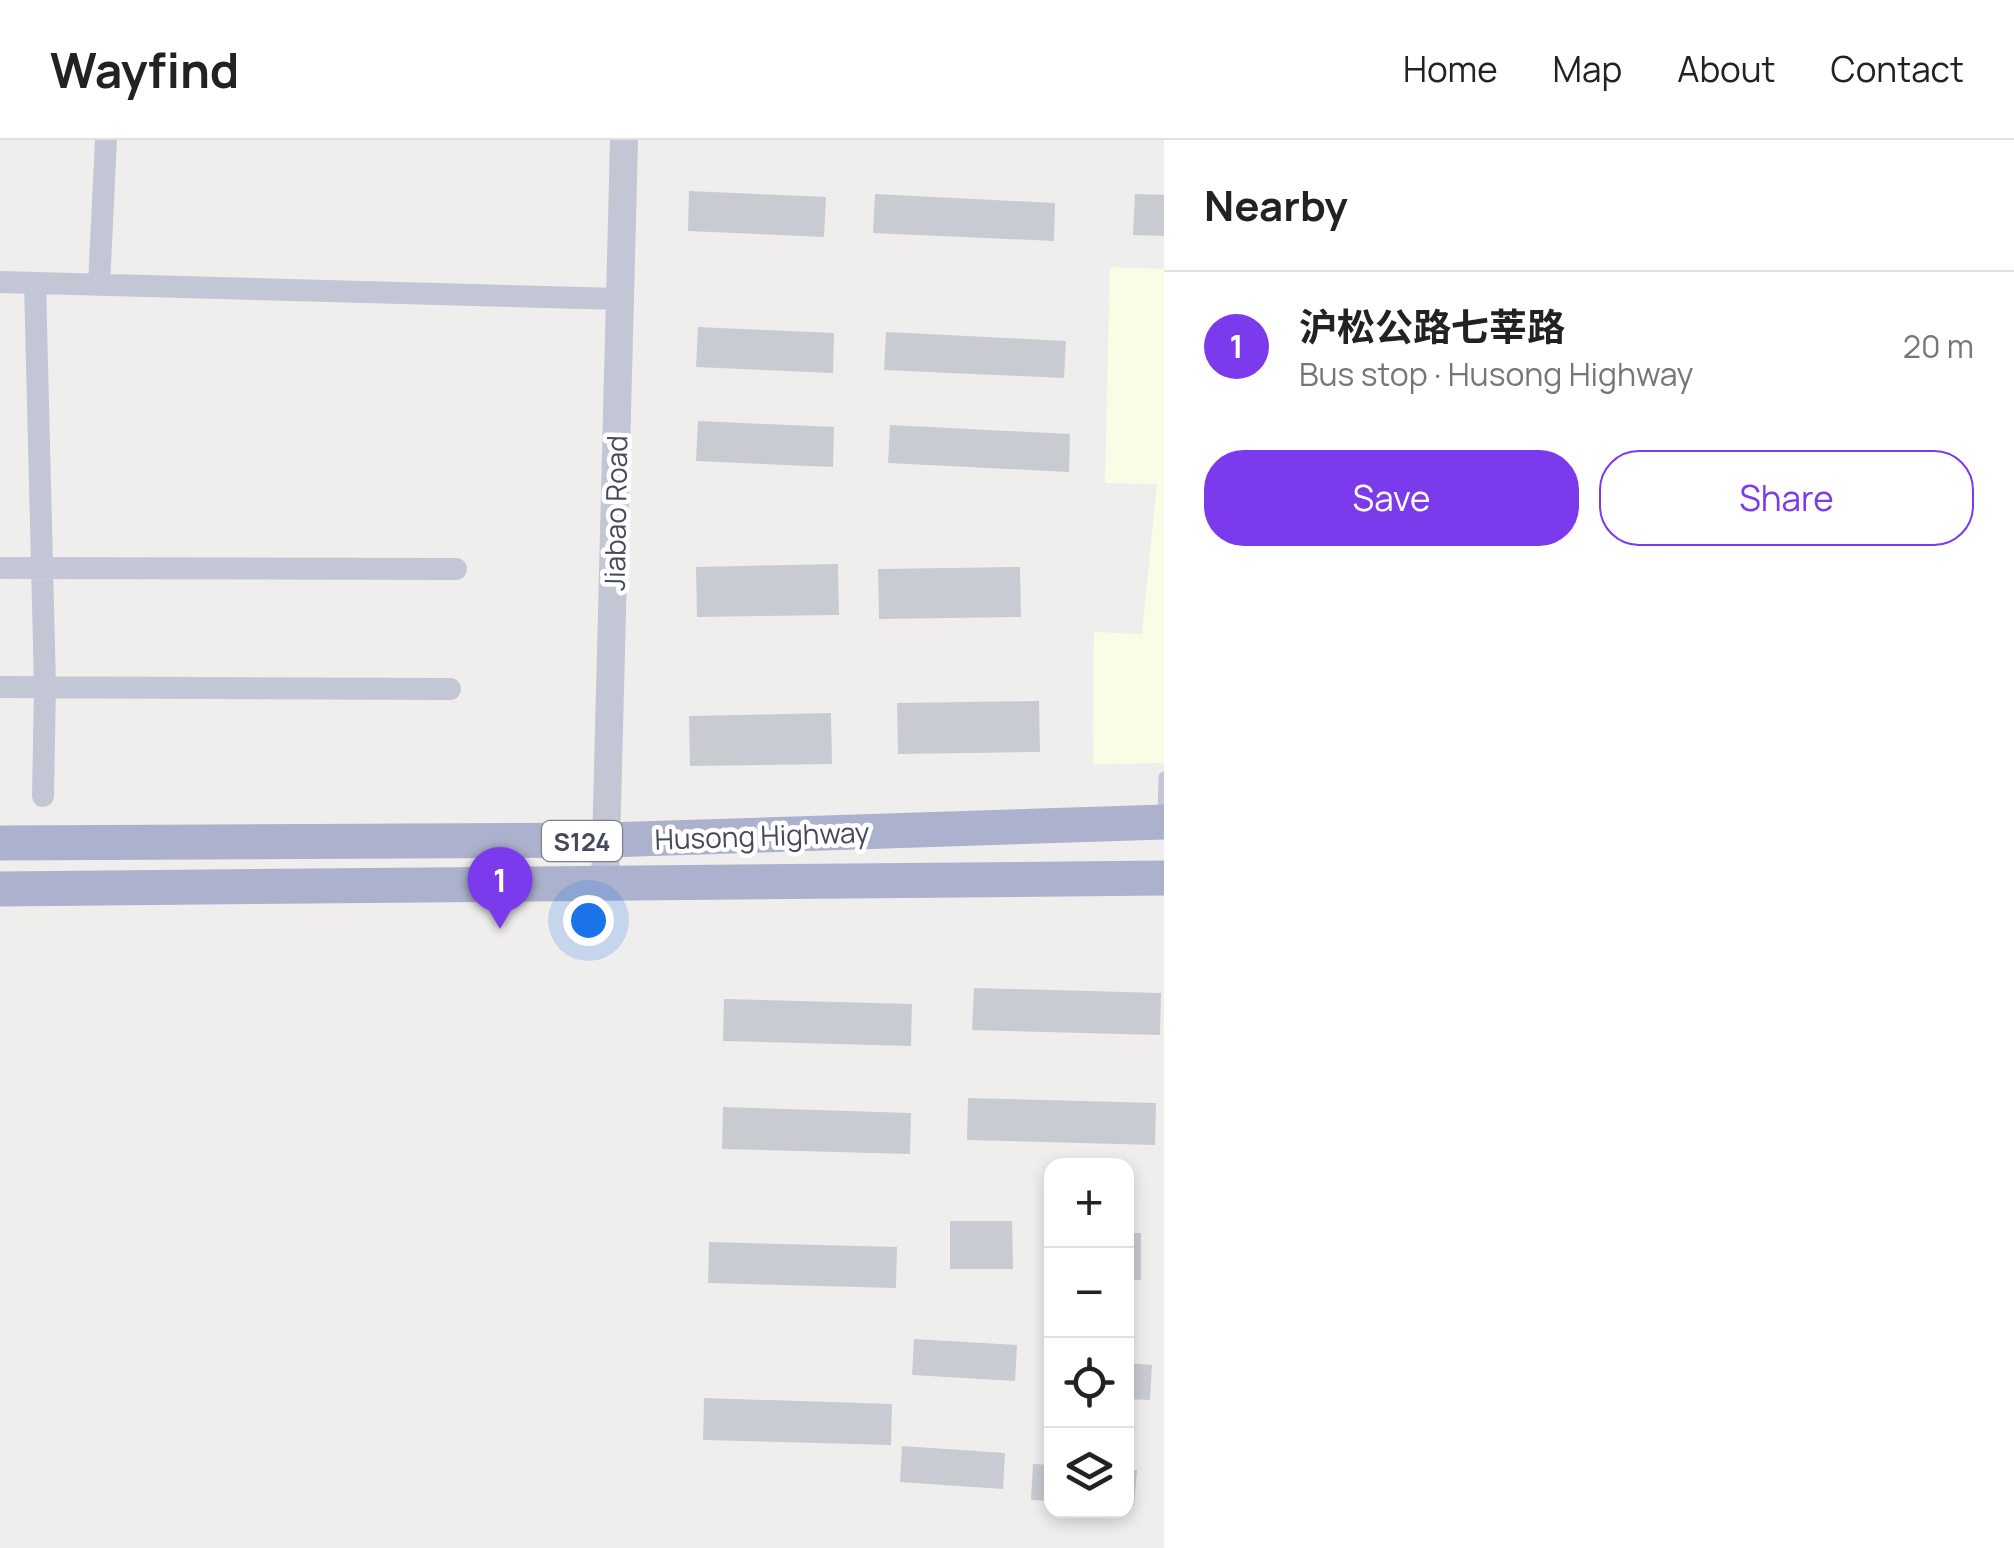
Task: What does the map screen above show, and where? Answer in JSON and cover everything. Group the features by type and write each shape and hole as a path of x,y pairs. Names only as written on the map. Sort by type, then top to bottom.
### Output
{"main road":[{"name":"Husong Highway","path":"0,843 606,840 1163,822"},
{"name":"Husong Highway","path":"0,888 605,886 1164,878"}],"street":[{"path":"99,285 106,140"},
{"name":"Jiabao Road","path":"605,886 624,140"},
{"path":"0,282 620,299"},
{"path":"35,283 45,687 43,796"},
{"path":"0,568 456,569"},
{"path":"0,688 450,689"}],"lane":[{"path":"1163,822 1164,777"}],"shaded area":[{"path":"1110,267 1164,269 1164,763 1093,764 1094,632 1142,634 1157,484 1105,483"}],"building":[{"path":"689,191 826,197 824,237 688,231"},
{"path":"875,194 1055,203 1054,241 873,233"},
{"path":"1135,194 1164,195 1164,236 1133,235"},
{"path":"698,327 834,333 833,373 696,367"},
{"path":"886,332 1066,341 1064,378 884,370"},
{"path":"698,421 834,427 833,467 696,461"},
{"path":"890,425 1070,434 1069,472 888,463"},
{"path":"838,564 839,615 697,617 696,567"},
{"path":"1020,567 1021,617 879,619 878,569"},
{"path":"1039,701 1040,752 898,754 897,703"},
{"path":"831,713 832,764 690,766 689,716"},
{"path":"974,988 1161,993 1160,1035 972,1030"},
{"path":"724,999 912,1004 911,1046 723,1041"},
{"path":"968,1098 1156,1103 1155,1145 967,1140"},
{"path":"723,1107 911,1113 910,1154 722,1149"},
{"path":"950,1221 1012,1221 1013,1269 950,1269"},
{"path":"1134,1233 1141,1233 1141,1280 1134,1280"},
{"path":"709,1242 897,1247 896,1288 708,1283"},
{"path":"914,1339 1017,1345 1015,1381 912,1375"},
{"path":"1134,1364 1152,1365 1150,1400 1134,1399"},
{"path":"704,1398 892,1404 891,1445 703,1440"},
{"path":"902,1446 1005,1453 1003,1489 900,1482"},
{"path":"1033,1464 1044,1465 1044,1501 1031,1500"}],"place":[{"name":"沪松公路七莘路","path":"500,929"}]}
